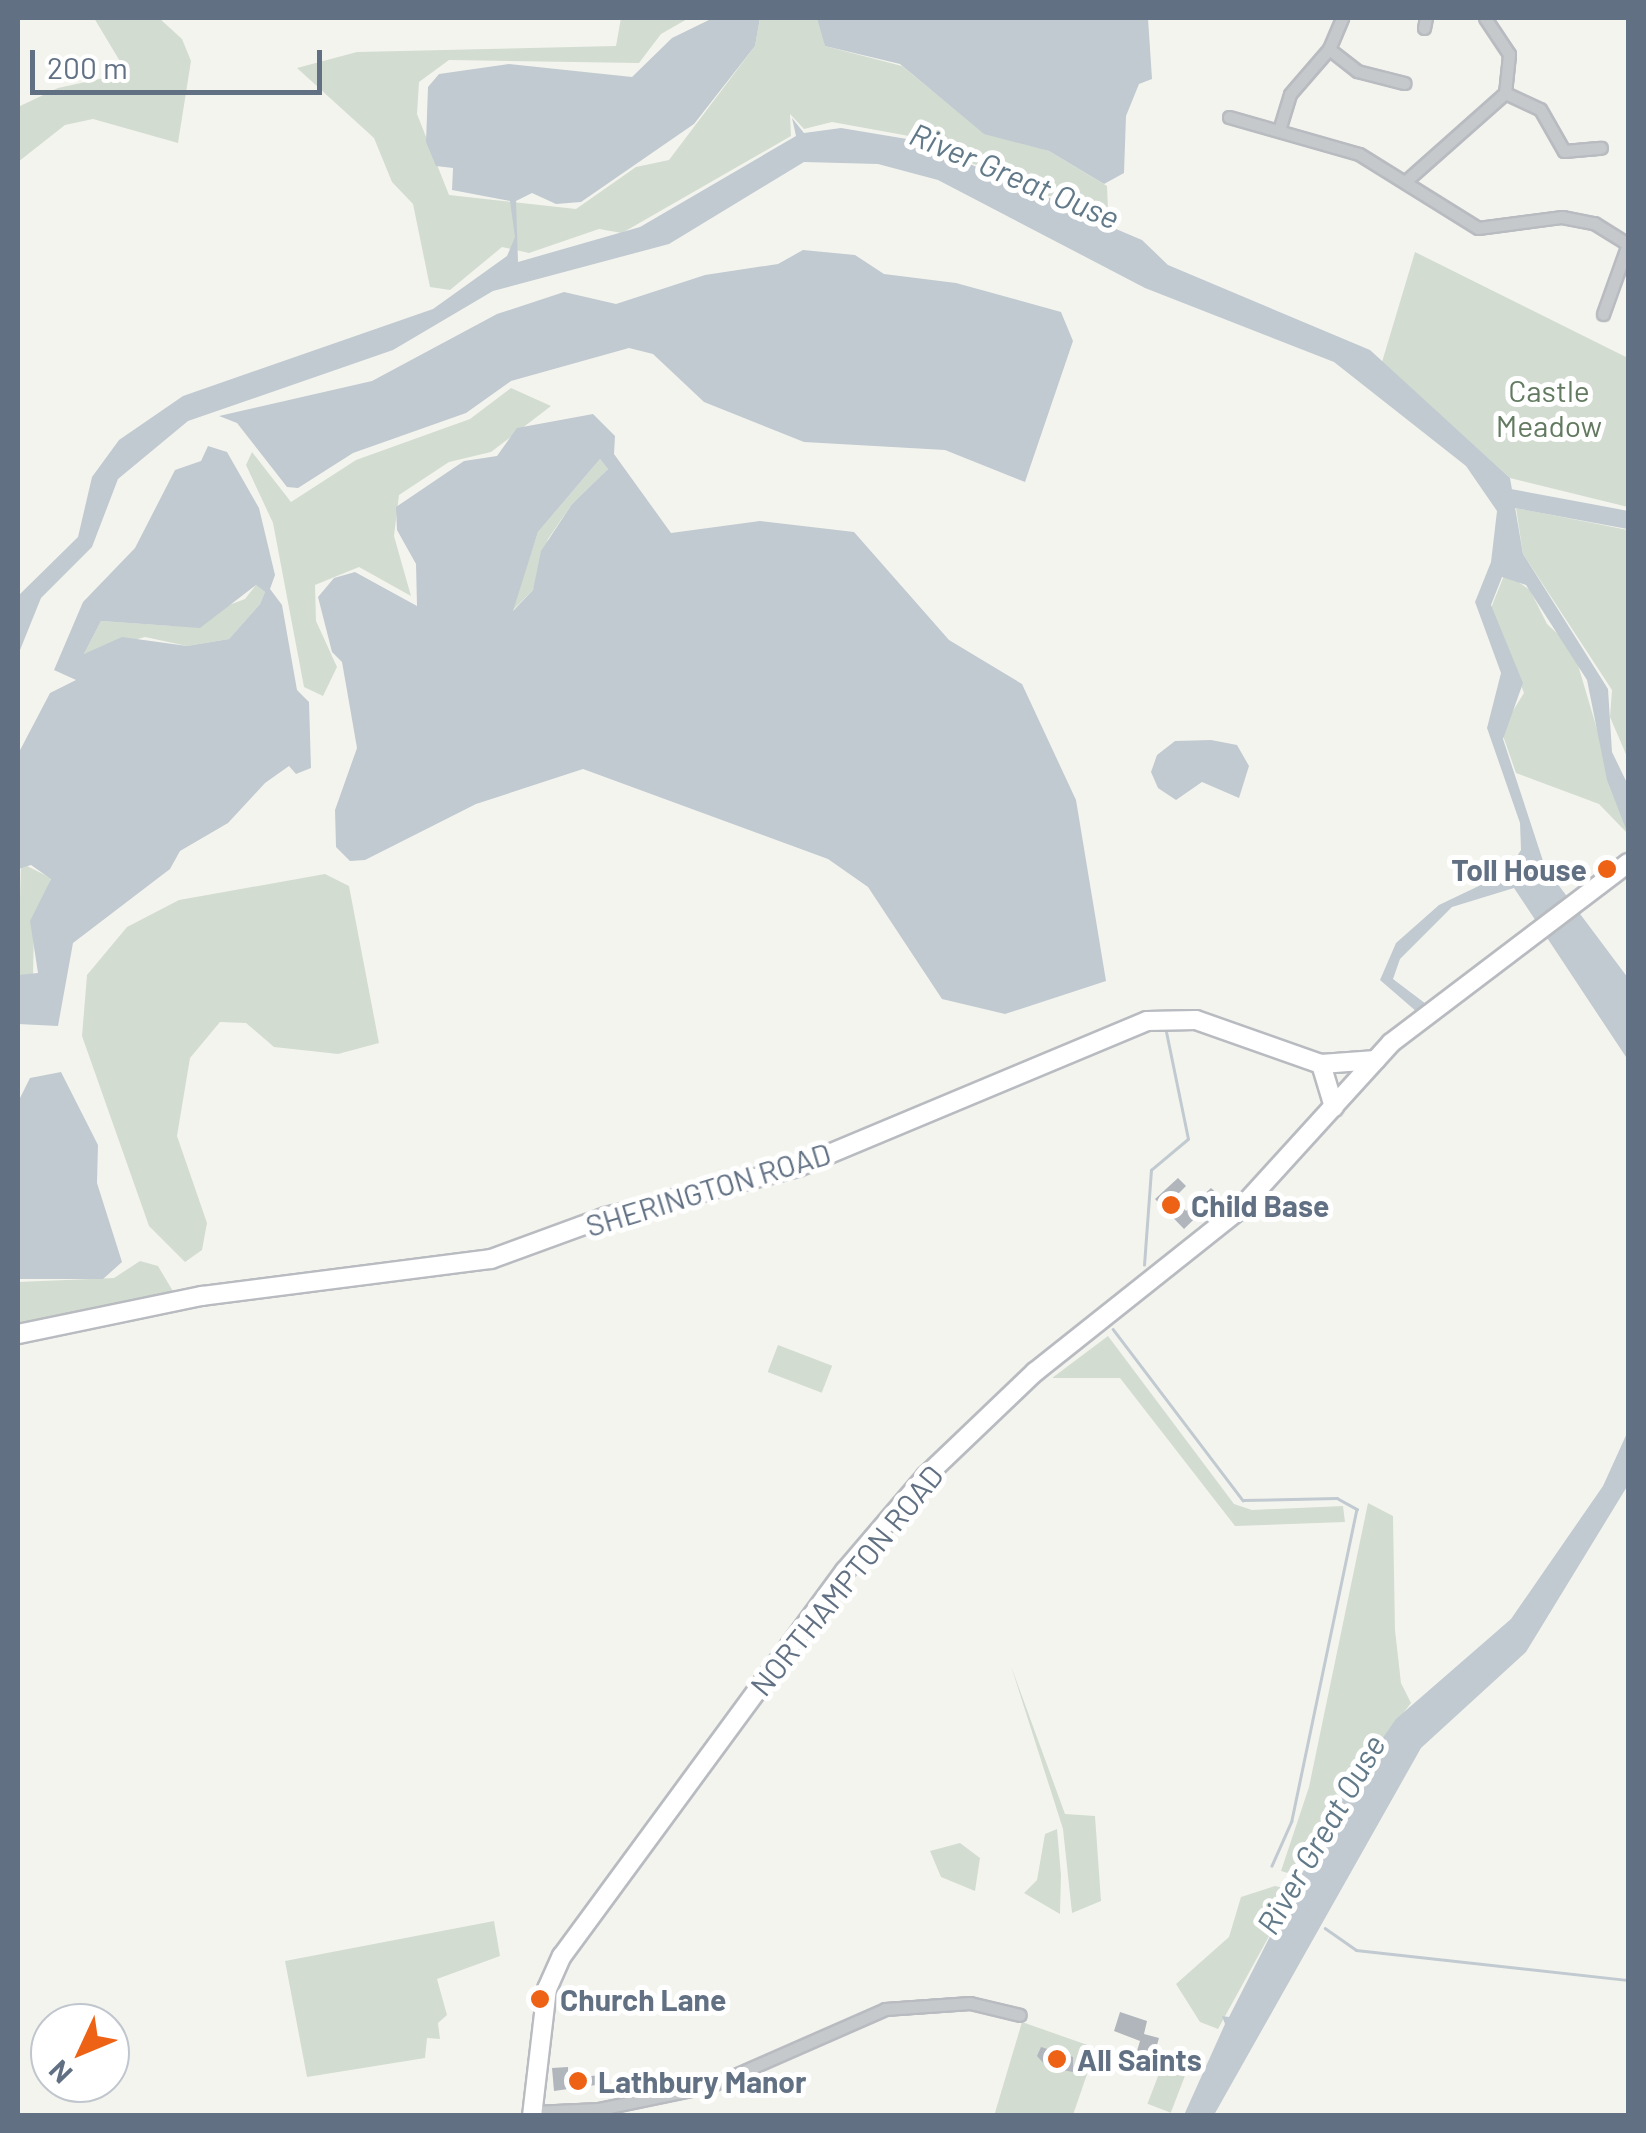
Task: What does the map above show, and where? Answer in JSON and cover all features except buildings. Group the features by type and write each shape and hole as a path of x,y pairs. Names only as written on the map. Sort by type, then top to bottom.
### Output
{"main road":[{"name":"NORTHAMPTON ROAD","path":"533,2114 552,1972 845,1571 977,1424 1241,1208 1391,1042 1628,864"},
{"name":"SHERINGTON ROAD","path":"18,1334 202,1296 491,1260 606,1218 798,1166 1147,1021 1196,1020 1321,1064 1376,1060"},
{"path":"1321,1064 1334,1107"}],"street":[{"path":"1280,127 1290,94 1329,49 1342,18"},
{"path":"1407,180 1506,93 1509,54 1495,20"},
{"path":"1329,49 1358,71 1404,83"},
{"path":"1506,93 1540,109 1564,152 1601,148"},
{"path":"1229,117 1280,127 1407,180 1478,228 1562,217 1594,223 1628,244 1603,314"},
{"path":"533,2114 578,2112 710,2086 885,2008 970,2003 1020,2015"}],"green space":[{"path":"94,18 159,18 182,39 191,61 178,143 93,119 65,125 18,162 18,107 58,88 127,73"},
{"path":"621,18 689,18 661,34 639,63 449,60 419,82 417,114 449,195 576,209 636,167 669,160 755,46 760,18 820,18 825,46 902,66 981,131 1049,151 1107,186 1108,210 1083,212 1068,197 1048,196 909,136 832,122 804,129 790,114 791,136 622,233 599,229 529,253 502,247 450,290 430,287 413,204 392,182 374,138 297,68 357,52 616,46"},
{"name":"Castle Meadow","path":"1415,252 1628,358 1628,507 1510,478 1382,362"},
{"path":"511,388 551,406 491,452 449,462 399,495 394,536 411,596 359,567 315,585 316,621 337,667 323,696 304,687 273,523 246,465 252,452 291,502 356,460 470,419"},
{"path":"600,459 608,469 572,504 548,539 533,590 512,611 538,532"},
{"path":"1516,508 1628,530 1628,759 1610,717 1612,690 1523,554"},
{"path":"1505,573 1530,590 1547,624 1573,648 1628,834 1599,804 1516,773 1501,730 1524,693 1491,608"},
{"path":"256,585 265,592 260,604 229,639 187,646 145,637 84,654 101,621 173,626 245,599"},
{"path":"21,863 51,878 34,925 33,979 18,975"},
{"path":"325,874 349,886 379,1043 338,1054 274,1047 246,1023 220,1022 190,1058 177,1136 207,1223 202,1250 185,1262 149,1226 82,1036 87,975 127,927 179,900"},
{"path":"140,1261 158,1266 174,1293 18,1327 18,1282 114,1278"},
{"path":"1108,1336 1234,1504 1252,1510 1343,1506 1345,1522 1235,1526 1120,1378 1052,1378"},
{"path":"778,1345 832,1366 822,1393 768,1372"},
{"path":"1368,1503 1393,1516 1395,1630 1401,1683 1411,1703 1337,1799 1298,1876 1281,1871 1309,1787"},
{"path":"1011,1666 1065,1814 1095,1816 1101,1901 1072,1913 1063,1829"},
{"path":"1057,1829 1060,1914 1024,1893 1037,1880 1045,1834"},
{"path":"960,1843 980,1858 975,1891 941,1877 930,1851"},
{"path":"1275,1886 1289,1889 1284,1909 1218,2029 1200,2022 1176,1984 1229,1937 1241,1897"},
{"path":"494,1921 500,1956 437,1979 447,2015 438,2023 440,2039 427,2038 425,2058 307,2077 285,1961"},
{"path":"1022,2022 1096,2048 1073,2115 994,2116"},
{"path":"1165,2058 1188,2067 1171,2113 1147,2104"}],"shaded area":[{"path":"713,18 760,18 755,46 694,124 581,202 556,204 532,193 516,201 518,262 640,227 796,136 792,118 804,133 841,128 913,140 1090,215 1108,215 1109,226 1142,240 1168,265 1370,350 1510,478 1523,554 1608,689 1612,752 1628,785 1628,834 1607,780 1587,680 1526,585 1502,577 1491,605 1523,683 1503,739 1545,867 1628,978 1628,1060 1514,888 1452,907 1400,959 1393,979 1426,1004 1417,1012 1380,980 1396,943 1439,905 1506,873 1521,850 1520,823 1487,728 1501,673 1475,602 1491,562 1497,511 1466,466 1334,362 1145,288 938,180 878,164 804,162 669,244 493,291 393,350 188,421 118,479 92,547 41,598 18,655 18,596 78,537 92,477 119,440 183,396 433,309 507,256 515,237 510,201 452,190 453,168 436,166 426,142 428,87 439,74 509,64 632,77 672,38"},
{"path":"817,18 1148,18 1152,79 1139,84 1126,116 1124,173 1104,184 1049,151 984,134 900,64 825,46"},
{"path":"803,250 855,255 884,274 956,283 1061,312 1073,341 1025,482 945,450 804,442 704,402 653,354 629,348 511,381 466,413 353,453 298,488 287,487 237,423 219,416 372,381 497,314 564,292 616,304 705,275 778,264"},
{"path":"593,414 615,436 614,454 671,533 760,521 854,532 949,640 1022,684 1076,800 1106,981 1005,1014 942,999 868,887 828,859 583,769 476,804 365,860 350,861 336,847 335,810 357,748 342,662 332,652 318,597 334,578 355,572 417,606 416,564 397,530 396,507 464,461 497,456 517,428","holes":["600,459 608,469 572,504 541,551 533,590 513,611 538,532"]},
{"path":"208,446 227,452 259,508 275,575 270,589 282,605 297,690 309,702 311,768 296,774 289,766 265,783 228,823 180,851 170,869 73,943 58,1026 18,1024 18,975 38,973 30,921 51,879 31,865 18,869 18,754 50,693 76,680 54,670 83,602 135,548 175,470 201,461","holes":["256,585 265,592 260,604 229,639 187,646 122,637 84,654 101,621 200,628"]},
{"path":"1211,740 1237,745 1249,766 1239,798 1202,782 1176,800 1158,788 1151,772 1157,755 1175,741"},
{"path":"61,1072 98,1145 97,1183 122,1262 103,1279 18,1279 18,1102 30,1078"},
{"path":"1628,1431 1628,1485 1526,1652 1421,1748 1214,2115 1184,2115 1225,2024 1222,2016 1229,2017 1339,1801 1396,1719 1511,1619 1603,1486"}],"waterway":[{"path":"1505,497 1628,520"},
{"path":"1144,1265 1151,1170 1188,1139 1166,1032"},
{"name":"River Great Ouse","path":"1113,1329 1243,1500 1337,1498 1357,1509 1292,1821 1272,1866"},
{"path":"1325,1928 1356,1950 1628,1980"}],"place":[{"name":"Toll House","path":"1607,869"},
{"name":"Child Base","path":"1171,1205"},
{"name":"Church Lane","path":"540,1999"},
{"name":"All Saints","path":"1057,2059"},
{"name":"Lathbury Manor","path":"578,2081"}]}
